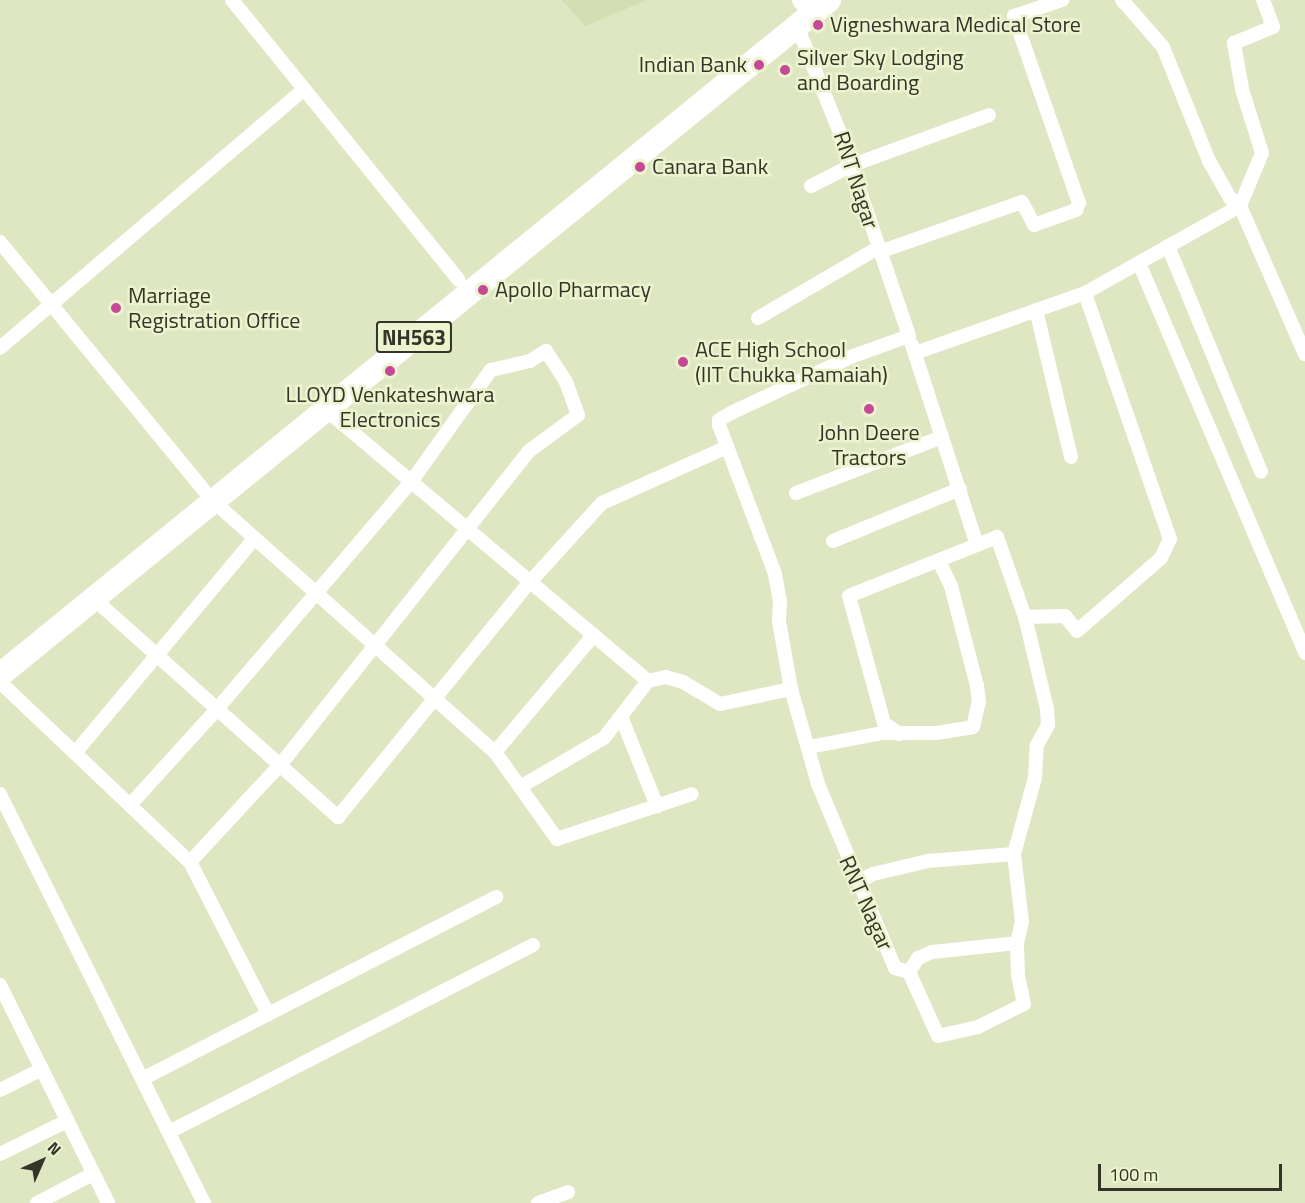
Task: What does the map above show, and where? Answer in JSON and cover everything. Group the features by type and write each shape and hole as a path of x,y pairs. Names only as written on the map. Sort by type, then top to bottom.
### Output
{"highway":[{"name":"NH563","path":"0,654 325,409 829,0"},
{"name":"NH563","path":"0,675 93,598 208,495 459,280 804,1"}],"street":[{"path":"232,0 459,280"},
{"path":"758,318 879,250 1022,202 1034,225 1073,213 1079,203 1014,16 1062,0"},
{"path":"1122,0 1163,47 1209,161 1230,198 1240,206 1305,354"},
{"path":"915,353 1085,293 1240,206 1262,153 1242,89 1233,43 1274,27 1263,0"},
{"name":"RNT Nagar","path":"797,26 823,84 915,353 977,545"},
{"path":"0,348 304,89"},
{"path":"811,186 850,166 989,115"},
{"path":"0,242 208,495 254,539 495,752 557,839 692,794"},
{"path":"1168,246 1261,472"},
{"path":"1139,263 1305,652"},
{"path":"1025,617 1065,616 1077,631 1161,558 1170,539 1085,293"},
{"path":"1036,310 1071,457"},
{"name":"RNT Nagar","path":"899,734 884,723 849,596 998,537 1025,617 1048,725 1037,745 1035,778 1014,854 1022,922 1017,943 1024,1004 978,1027 938,1036 909,972 894,968 836,834 791,689 778,621 780,601 775,574 725,448 719,425 722,417 853,356 909,336"},
{"path":"130,805 218,710 411,482 491,370 530,361 546,351 566,382 578,415 529,451 280,765 190,862"},
{"path":"325,409 648,681"},
{"path":"796,493 942,437"},
{"path":"93,598 338,817 530,582 602,503 725,448"},
{"path":"833,541 960,489"},
{"path":"75,753 254,539"},
{"path":"809,747 882,733 899,734 973,728 977,718 976,686 951,586 939,561"},
{"path":"495,752 594,635"},
{"path":"520,787 583,752 622,719 648,681 666,677 683,681 720,704 791,689"},
{"path":"0,682 190,862 268,1014"},
{"path":"622,719 657,806"},
{"path":"0,794 171,1131 204,1203"},
{"path":"858,882 873,874 928,861 1014,854"},
{"path":"144,1078 496,897"},
{"path":"909,972 918,958 932,952 1017,943"},
{"path":"171,1131 533,945"},
{"path":"0,985 6,1012 42,1069 108,1203"},
{"path":"0,1090 42,1069"},
{"path":"0,1154 67,1121"},
{"path":"37,1203 93,1174"},
{"path":"538,1203 568,1192"}],"shaded area":[{"path":"562,0 647,0 585,26"}],"place":[{"name":"Vigneshwara Medical Store","path":"818,25"},
{"name":"Indian Bank","path":"759,65"},
{"name":"Silver Sky Lodging and Boarding","path":"785,70"},
{"name":"Canara Bank","path":"640,167"},
{"name":"Apollo Pharmacy","path":"483,290"},
{"name":"Marriage Registration Office","path":"116,308"},
{"name":"ACE High School (IIT Chukka Ramaiah)","path":"683,362"},
{"name":"LLOYD Venkateshwara Electronics","path":"390,371"},
{"name":"John Deere Tractors","path":"869,409"}]}
